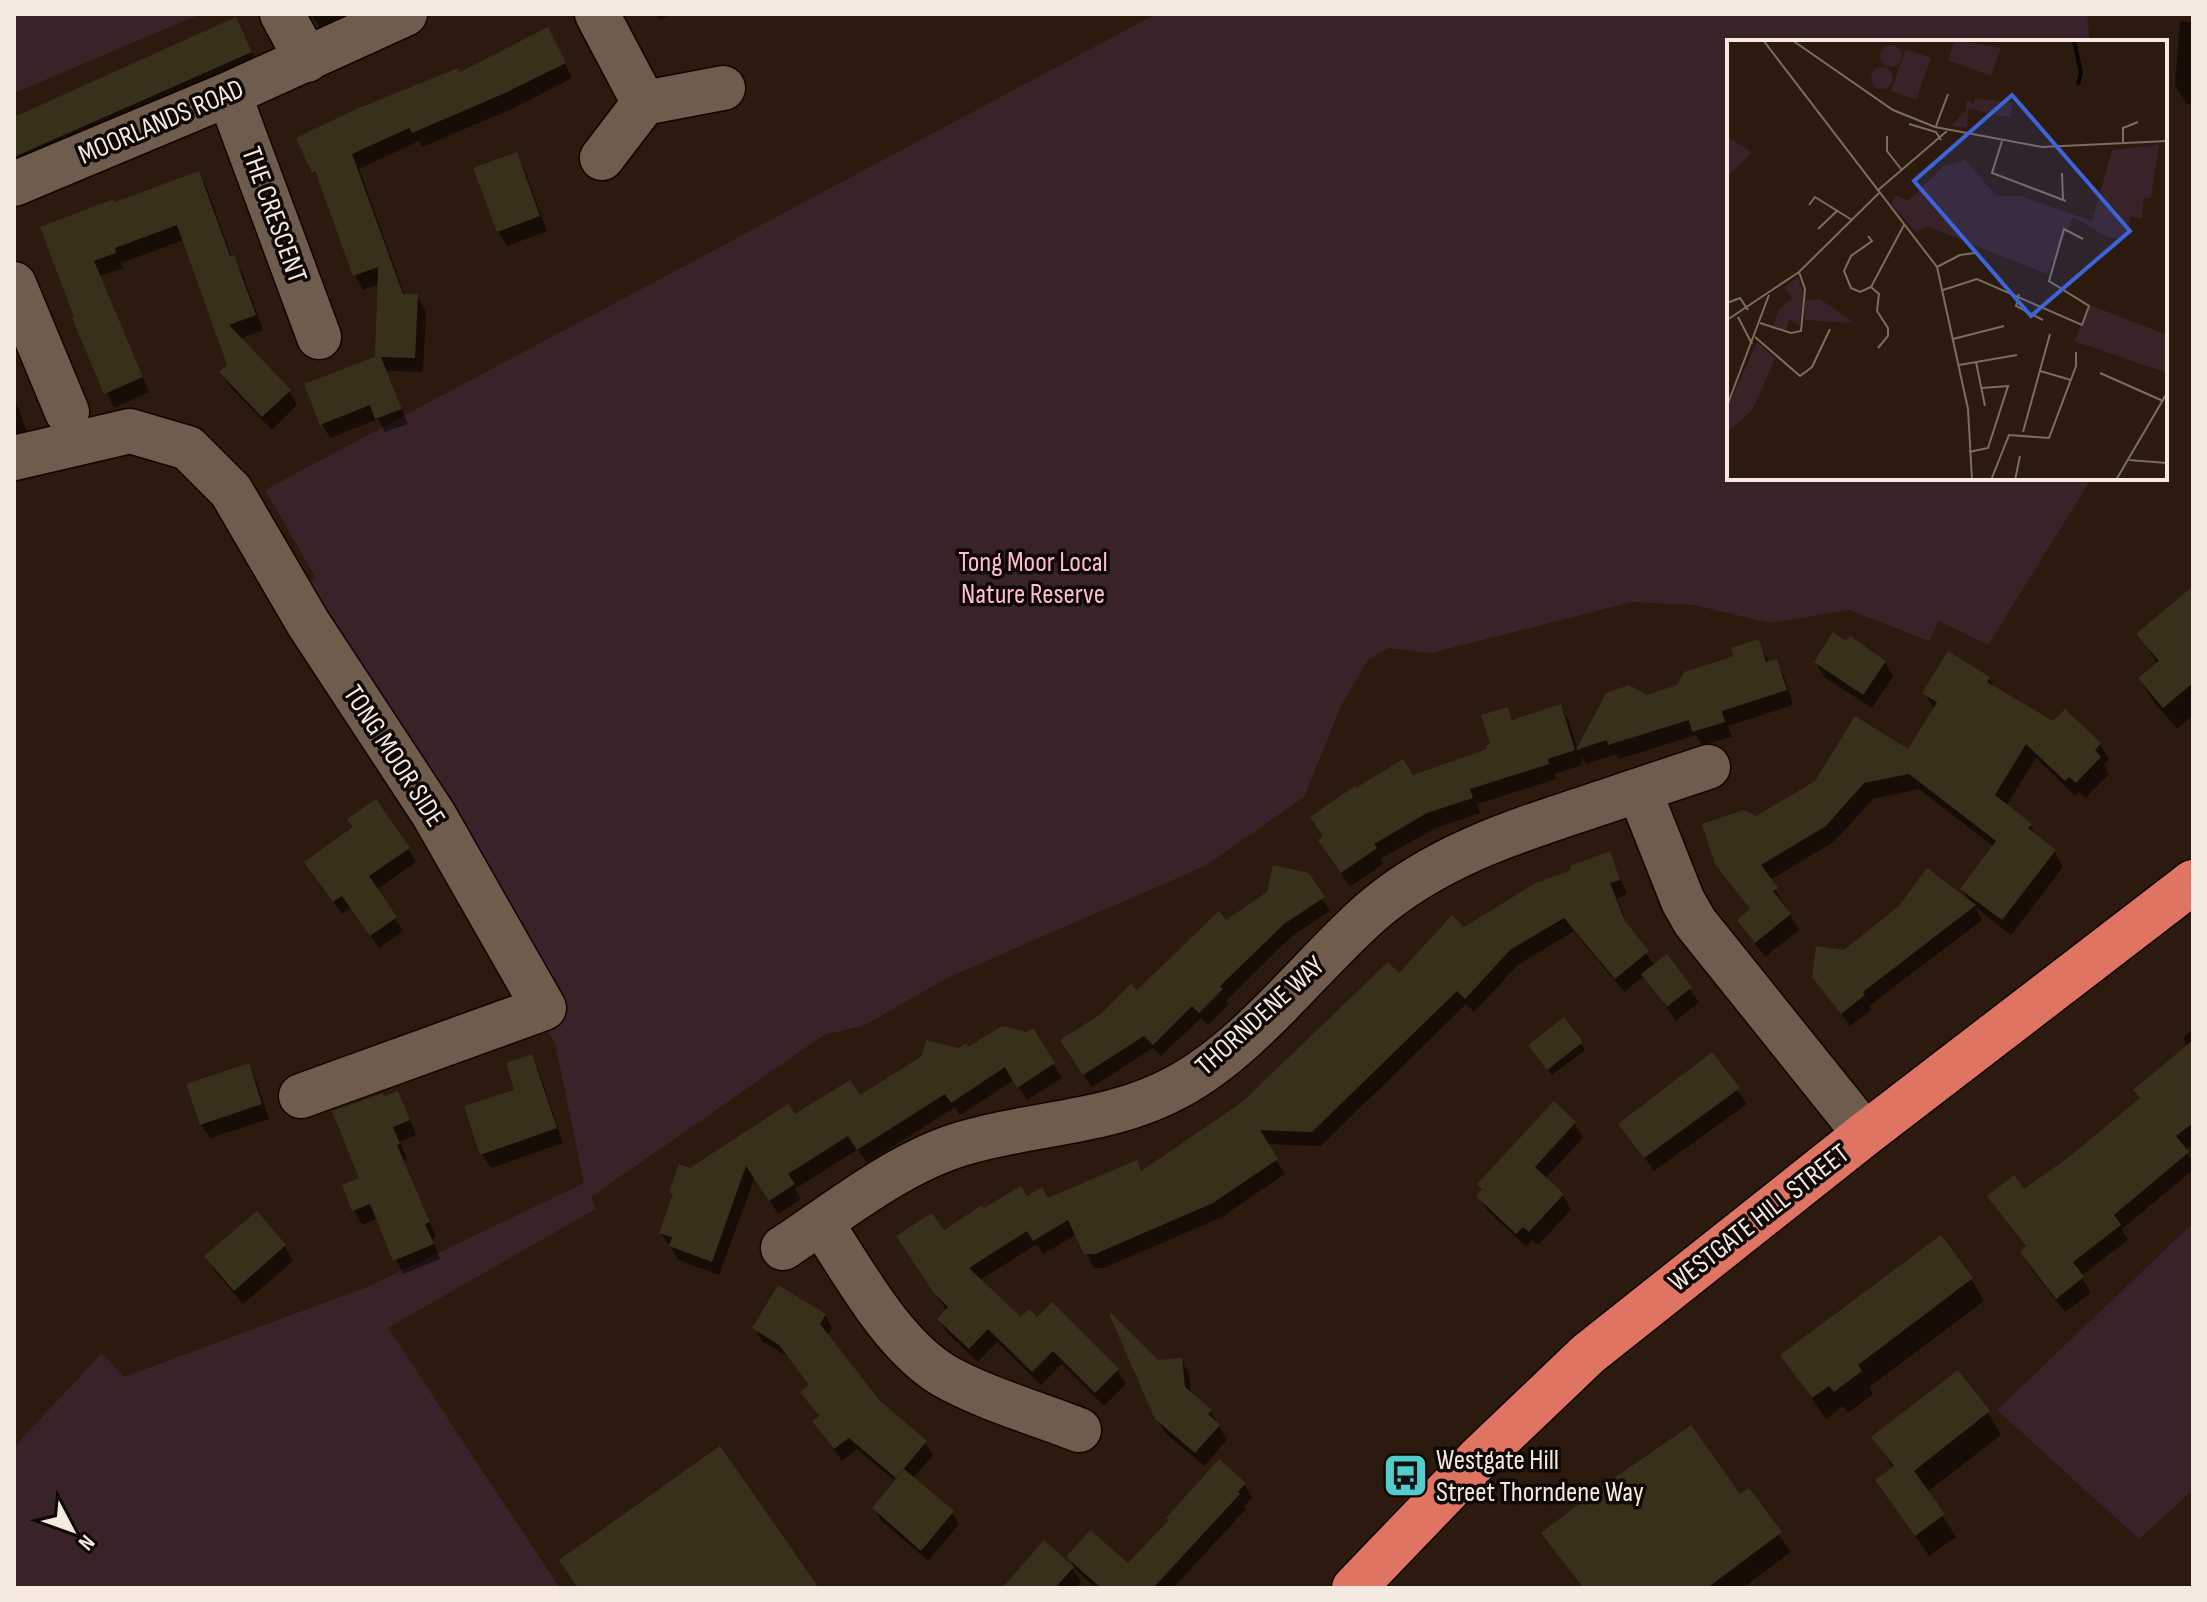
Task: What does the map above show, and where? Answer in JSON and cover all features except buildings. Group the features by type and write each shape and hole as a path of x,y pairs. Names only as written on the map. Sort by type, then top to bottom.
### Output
{"highway":[{"name":"WESTGATE HILL STREET","path":"1354,1588 1478,1459 1588,1354 1865,1134 2193,882"}],"street":[{"path":"282,14 307,60"},
{"name":"MOORLANDS ROAD","path":"14,184 229,94 405,14"},
{"path":"597,14 644,103"},
{"path":"602,158 644,103 723,88"},
{"name":"THE CRESCENT","path":"229,94 319,337"},
{"path":"14,284 67,412"},
{"name":"TONG MOOR SIDE","path":"14,458 130,431 188,448 231,491 308,623 434,815 544,1008 301,1096"},
{"name":"THORNDENE WAY","path":"783,1248 920,1159 991,1136 1115,1113 1175,1088 1203,1072 1233,1047 1370,913 1435,866 1504,836 1708,767"},
{"path":"1639,790 1683,901 1695,922 1865,1134"},
{"path":"821,1223 874,1302 914,1352 943,1375 1079,1430"}],"green space":[{"path":"14,14 201,14 14,93"},
{"name":"Tong Moor Local Nature Reserve","path":"1156,14 2087,14 2090,40 1727,40 1727,480 2091,480 1988,645 1939,621 1929,641 1849,610 1770,623 1694,605 1632,602 1431,653 1388,648 1368,660 1341,706 1304,797 1205,866 947,978 865,1025 824,1035 591,1197 596,1209 388,1328 560,1588 14,1588 14,1447 102,1353 124,1377 367,1287 584,1183 555,1043 278,598 316,578 265,490"},
{"path":"2193,1223 2193,1490 2139,1539 1997,1410"}],"place":[{"name":"Westgate Hill Street Thorndene Way","path":"1405,1476"}]}
